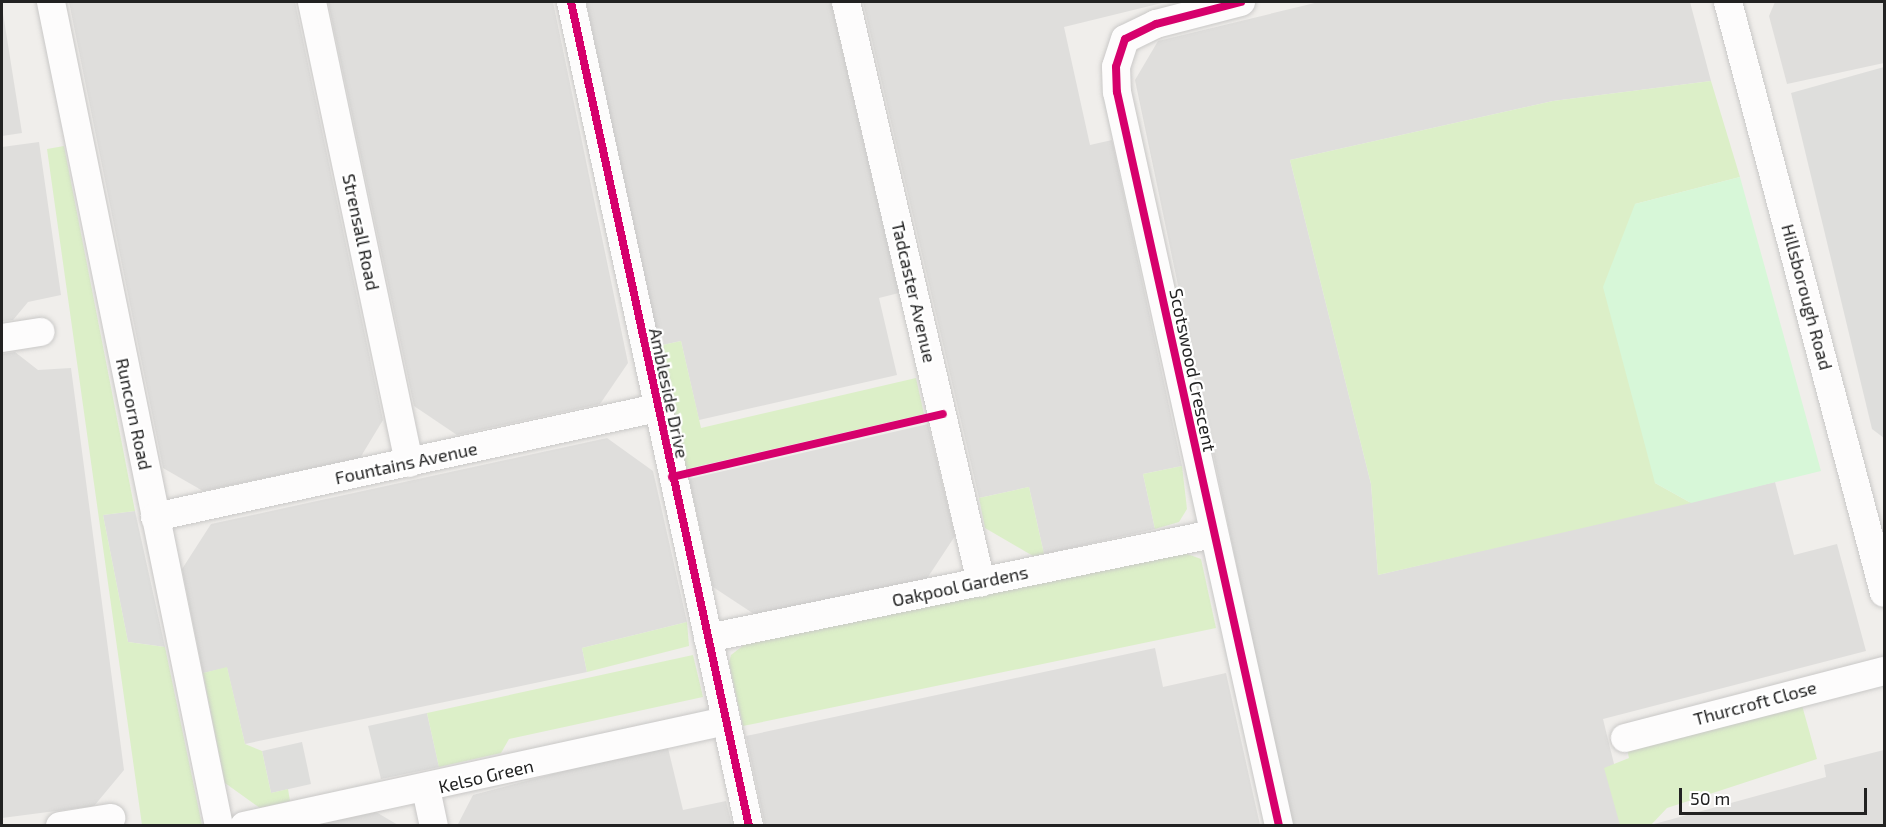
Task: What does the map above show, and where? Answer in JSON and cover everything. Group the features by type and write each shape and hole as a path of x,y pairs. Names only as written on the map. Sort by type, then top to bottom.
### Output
{"street":[{"name":"Runcorn Road","path":"51,2 219,825"},
{"name":"Strensall Road","path":"312,2 409,462"},
{"name":"Ambleside Drive","path":"571,2 657,408 750,825"},
{"name":"Tadcaster Avenue","path":"846,2 981,582"},
{"name":"Scotswood Crescent","path":"1241,2 1156,24 1125,39 1116,68 1120,104 1279,825"},
{"name":"Hillsborough Road","path":"1728,2 1873,503 1884,593"},
{"path":"2,338 41,332"},
{"name":"Fountains Avenue","path":"155,517 657,408"},
{"name":"Oakpool Gardens","path":"708,638 1213,534"},
{"name":"Thurcroft Close","path":"1625,738 1884,670"},
{"name":"Kelso Green","path":"244,825 426,789 726,721"},
{"path":"426,789 434,825"},
{"path":"60,825 111,818"}],"shaded area":[{"path":"69,2 295,2 383,420 360,458 203,491 163,468"},
{"path":"328,2 553,2 628,363 600,404 457,435 414,406"},
{"path":"586,2 831,2 899,293 879,298 897,375 699,420 681,341 658,346"},
{"path":"863,2 1166,2 1064,27 1090,145 1112,140 1182,466 1143,474 1155,529 1044,554 1029,487 979,498"},
{"path":"1319,2 1690,2 1711,81 1553,101 1290,160 1371,484 1378,575 1775,482 1794,555 1837,544 1866,651 1603,719 1629,825 1291,825 1135,80 1158,41"},
{"path":"1775,2 1884,2 1884,63 1787,84 1769,16"},
{"path":"2,7 22,133 2,136"},
{"path":"1884,67 1884,438 1872,429 1791,93"},
{"path":"39,142 61,295 28,302 13,320 2,321 2,147"},
{"path":"15,352 38,370 71,368 124,770 94,806 2,818 2,354"},
{"path":"928,424 955,536 926,580 757,616 713,587 689,479"},
{"path":"607,438 653,471 687,622 582,648 587,672 245,744 227,668 203,673 182,569 211,524"},
{"path":"135,511 165,647 128,642 103,515"},
{"path":"1155,648 1163,687 1226,673 1260,825 765,825 746,736"},
{"path":"427,713 439,767 381,779 368,726"},
{"path":"302,742 311,784 271,793 262,751"},
{"path":"667,744 683,810 726,801 732,825 457,826 473,795"},
{"path":"1884,750 1884,825 1647,826 1826,777 1824,765"},
{"path":"376,812 398,825 310,826"}],"green space":[{"path":"1711,81 1740,177 1635,204 1655,483 1691,503 1378,575 1371,484 1290,160 1553,101"},
{"path":"64,146 135,511 103,515 128,642 165,647 202,825 142,825 47,149"},
{"path":"1740,177 1821,471 1691,503 1655,483 1603,287 1635,204"},
{"path":"681,341 701,428 916,378 924,414 686,469 658,346"},
{"path":"1182,466 1187,509 1179,522 1155,529 1143,474"},
{"path":"1029,487 1044,554 1033,556 985,528 979,498"},
{"path":"1179,551 1201,559 1216,628 743,726 729,663 731,655 749,641"},
{"path":"687,622 689,646 587,672 582,648"},
{"path":"693,655 703,697 509,739 501,753 439,767 427,713"},
{"path":"227,667 245,744 262,751 271,793 288,789 290,801 260,808 225,783 203,673"},
{"path":"1798,691 1817,759 1667,808 1650,826 1620,825 1604,768 1629,758 1625,738"}],"cycle path":[{"path":"571,2 749,826"},
{"path":"1241,2 1156,24 1125,39 1116,67 1117,92 1279,826"},
{"path":"672,477 943,414"}]}
